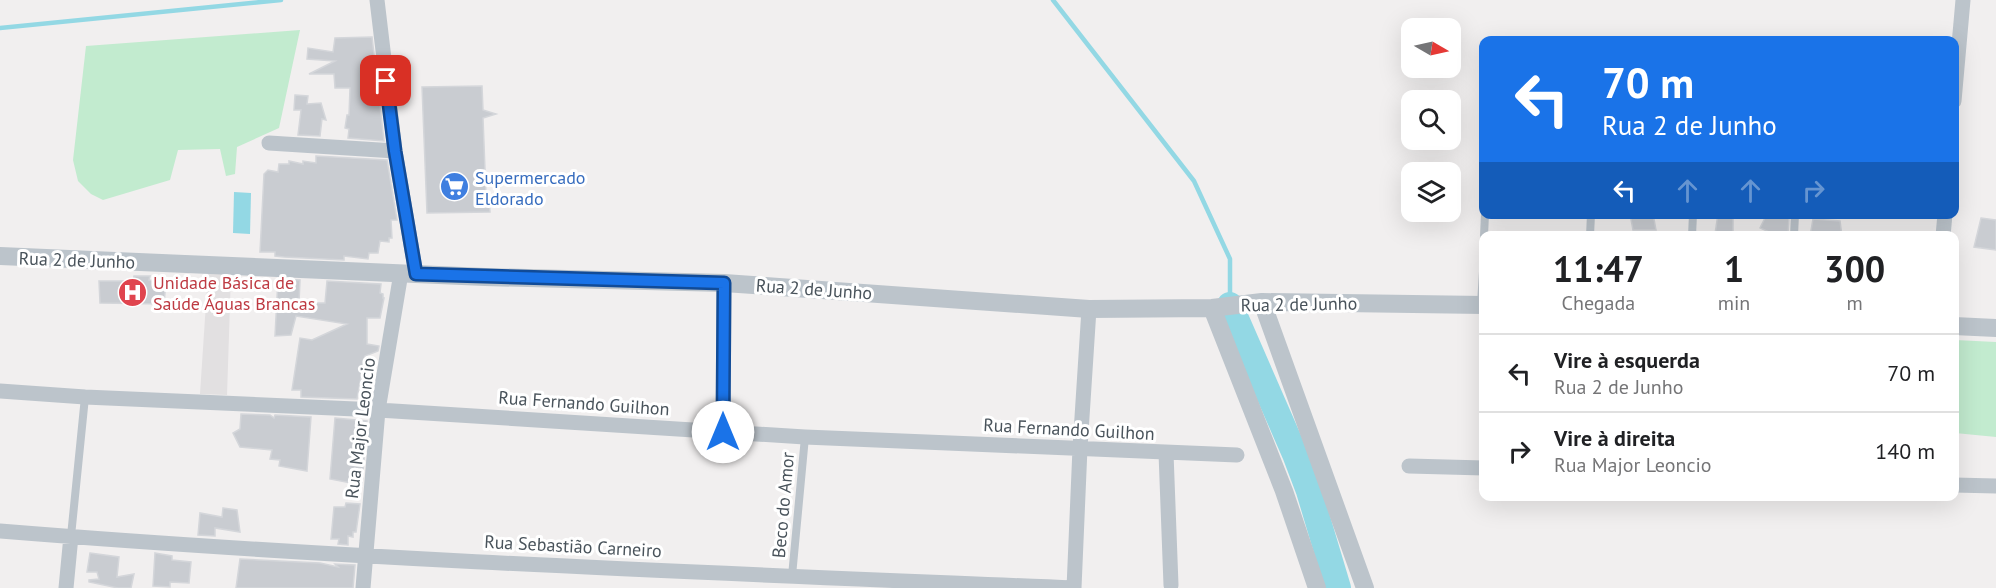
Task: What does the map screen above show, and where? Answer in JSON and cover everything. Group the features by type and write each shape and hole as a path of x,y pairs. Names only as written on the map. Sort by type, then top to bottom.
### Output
{"street":[{"path":"1959,45 1963,0"},
{"name":"Rua Major Leoncio","path":"363,588 378,410 409,273 377,5"},
{"path":"269,143 395,151"},
{"name":"Rua 2 de Junho","path":"0,256 724,283 1089,309 1212,309 1262,302 1479,305"},
{"path":"723,432 724,283"},
{"path":"1262,302 1365,588"},
{"path":"1074,588 1089,309"},
{"path":"1212,309 1284,491 1317,588"},
{"path":"1959,326 1996,328"},
{"name":"Rua Fernando Guilhon","path":"0,391 378,410 805,437 1237,455"},
{"path":"1166,453 1171,585"},
{"path":"1409,466 1479,468"},
{"path":"1959,485 1996,486"},
{"name":"Rua Sebastião Carneiro","path":"0,531 366,555 1074,588"},
{"path":"66,588 71,536"}],"lane":[{"path":"71,536 85,397"},
{"name":"Beco do Amor","path":"792,576 805,437"}],"shaded area":[{"path":"208,273 231,274 227,395 200,394"}],"green space":[{"path":"300,30 279,128 237,147 235,174 226,176 220,149 178,150 170,180 103,200 91,194 78,181 73,160 86,46"},
{"path":"1959,340 1996,342 1996,437 1959,433"}],"water":[{"path":"234,192 251,193 250,234 233,233"}],"building":[{"path":"372,37 384,141 348,138 349,129 345,128 347,115 349,115 350,88 335,88 334,74 309,74 335,61 307,59 308,48 333,52 335,38"},
{"path":"482,86 483,110 496,114 483,118 486,196 489,195 490,212 427,213 422,87"},
{"path":"295,95 308,96 307,104 321,103 326,120 322,119 320,136 298,135 301,110 294,110"},
{"path":"316,156 387,160 397,220 391,220 392,238 389,238 389,242 380,241 378,253 369,253 368,259 344,256 344,260 284,257 275,256 275,252 260,252 264,174 268,170 278,172 279,164 289,164 289,161 303,164 303,161 316,163"},
{"path":"1981,218 1996,220 1996,250 1974,247"},
{"path":"1631,219 1654,219 1656,230 1633,230"},
{"path":"1717,219 1733,219 1733,231 1715,231"},
{"path":"1764,219 1789,219 1788,231 1767,231 1760,228"},
{"path":"1813,219 1840,221 1841,231 1811,231"},
{"name":"Unidade Básica de Saúde Águas Brancas","path":"134,276 150,276 149,280 166,281 164,304 100,303 99,281 133,281"},
{"path":"278,279 300,280 299,303 325,303 327,281 381,284 380,293 384,298 380,318 367,318 367,344 379,346 378,351 365,356 357,399 301,397 301,390 292,390 300,338 312,340 347,324 296,316 291,335 275,336"},
{"path":"241,414 270,415 274,418 275,415 311,417 307,471 279,466 280,460 270,459 272,450 240,447 233,433 240,429"},
{"path":"335,418 367,421 362,485 330,479"},
{"path":"346,503 360,504 356,532 353,532 353,537 348,536 348,545 338,544 339,539 331,539 334,507 345,507"},
{"path":"223,508 237,510 240,532 215,528 215,536 198,535 200,513 222,517"},
{"path":"90,553 119,557 117,577 134,574 131,588 118,588 89,582 89,580 99,579 97,572 87,572"},
{"path":"155,553 172,556 172,560 191,562 189,583 170,582 170,587 153,586"},
{"path":"240,559 320,563 338,567 335,564 355,565 353,588 236,588"}],"waterway":[{"path":"0,28 281,0"},
{"path":"1053,0 1194,181 1230,259 1230,301"},
{"path":"1230,305 1295,454 1309,491 1338,588"}],"place":[{"name":"Supermercado Eldorado","path":"454,187"},
{"name":"Unidade Básica de Saúde Águas Brancas","path":"132,292"}],"route":[{"path":"386,81 395,151 416,274 724,283 723,432"}]}
